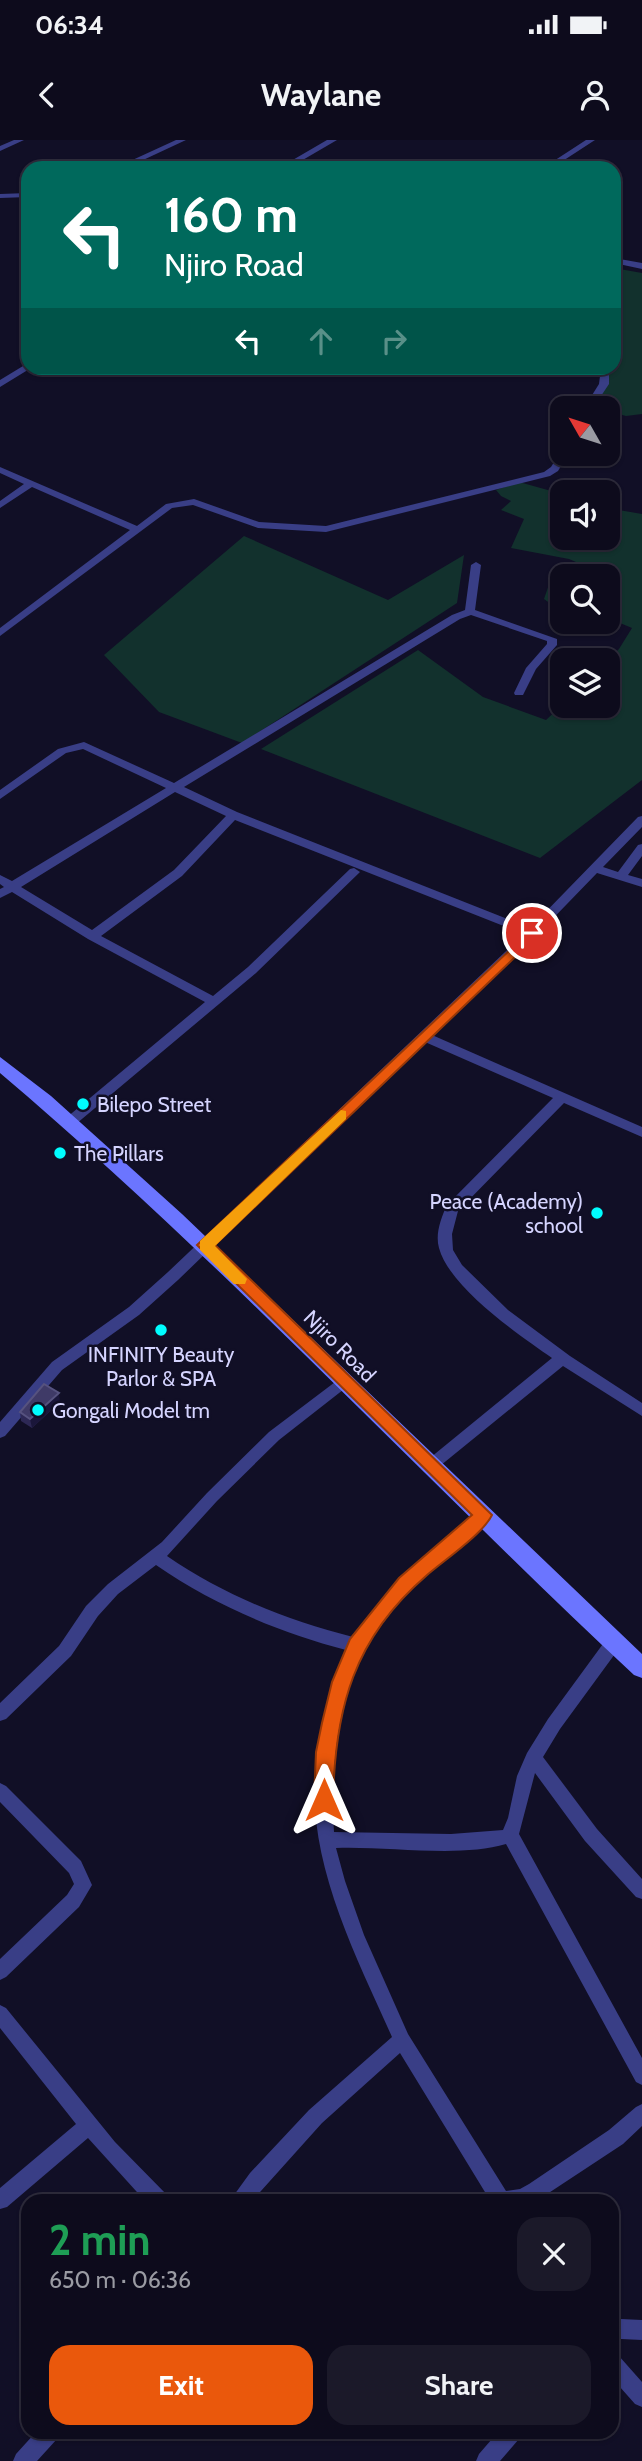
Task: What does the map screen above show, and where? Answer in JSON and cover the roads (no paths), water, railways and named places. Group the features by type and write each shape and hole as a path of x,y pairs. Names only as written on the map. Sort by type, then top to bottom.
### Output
{"street":[{"path":"0,149 20,140"},
{"path":"135,161 183,140"},
{"path":"296,161 333,140"},
{"path":"558,161 592,140"},
{"path":"0,196 21,195"},
{"path":"621,262 642,266"},
{"path":"0,384 21,370"},
{"path":"596,396 604,384 605,375"},
{"path":"0,633 169,506 194,502 258,525 326,529 547,474 556,466"},
{"path":"0,470 29,485 136,529"},
{"path":"0,505 29,485"},
{"path":"470,612 476,565"},
{"path":"3,886 176,786 447,622 470,612 553,640 531,668 519,693"},
{"path":"0,795 62,751 84,745 233,815 532,933"},
{"path":"92,936 178,873 233,815"},
{"path":"0,1432 63,1361 134,1311 205,1245 532,933 642,820"},
{"path":"597,869 636,880 642,848"},
{"path":"71,1121 215,1002 354,872"},
{"path":"3,886 215,1002"},
{"path":"422,1036 642,1132"},
{"name":"Njiro Road","path":"0,1063 71,1121 205,1245 430,1466 484,1515 545,1579 642,1668"},
{"path":"562,1097 452,1209 444,1231 447,1252 464,1278 561,1359 642,1410"},
{"path":"430,1466 561,1359"},
{"path":"1,1711 65,1651 92,1611 113,1589 157,1557 274,1436 344,1382"},
{"path":"484,1515 405,1583 356,1645 337,1696 325,1752 323,1779 326,1840 336,1881 356,1936 402,2040 496,2194"},
{"path":"157,1557 240,1607 287,1626 356,1645"},
{"path":"326,1840 375,1838 470,1842 494,1840 510,1835 516,1826 520,1789 534,1759 614,1642"},
{"path":"534,1759 591,1835 642,1891"},
{"path":"0,1791 75,1867 83,1885 73,1901 0,1970"},
{"path":"510,1835 642,2076"},
{"path":"0,2014 89,2125 153,2194"},
{"path":"245,2194 278,2153 323,2108 402,2040"},
{"path":"530,2194 616,2137 642,2113"},
{"path":"0,2200 89,2125"},
{"path":"619,2330 642,2330"},
{"path":"619,2371 642,2397"},
{"path":"23,2461 43,2439"},
{"path":"486,2461 506,2439"}],"place":[{"name":"Bilepo Street","path":"83,1104"},
{"name":"The Pillars","path":"60,1153"},
{"name":"Peace (Academy) school","path":"597,1213"},
{"name":"INFINITY Beauty Parlor & SPA","path":"161,1330"},
{"name":"Gongali Model tm","path":"38,1410"}]}
